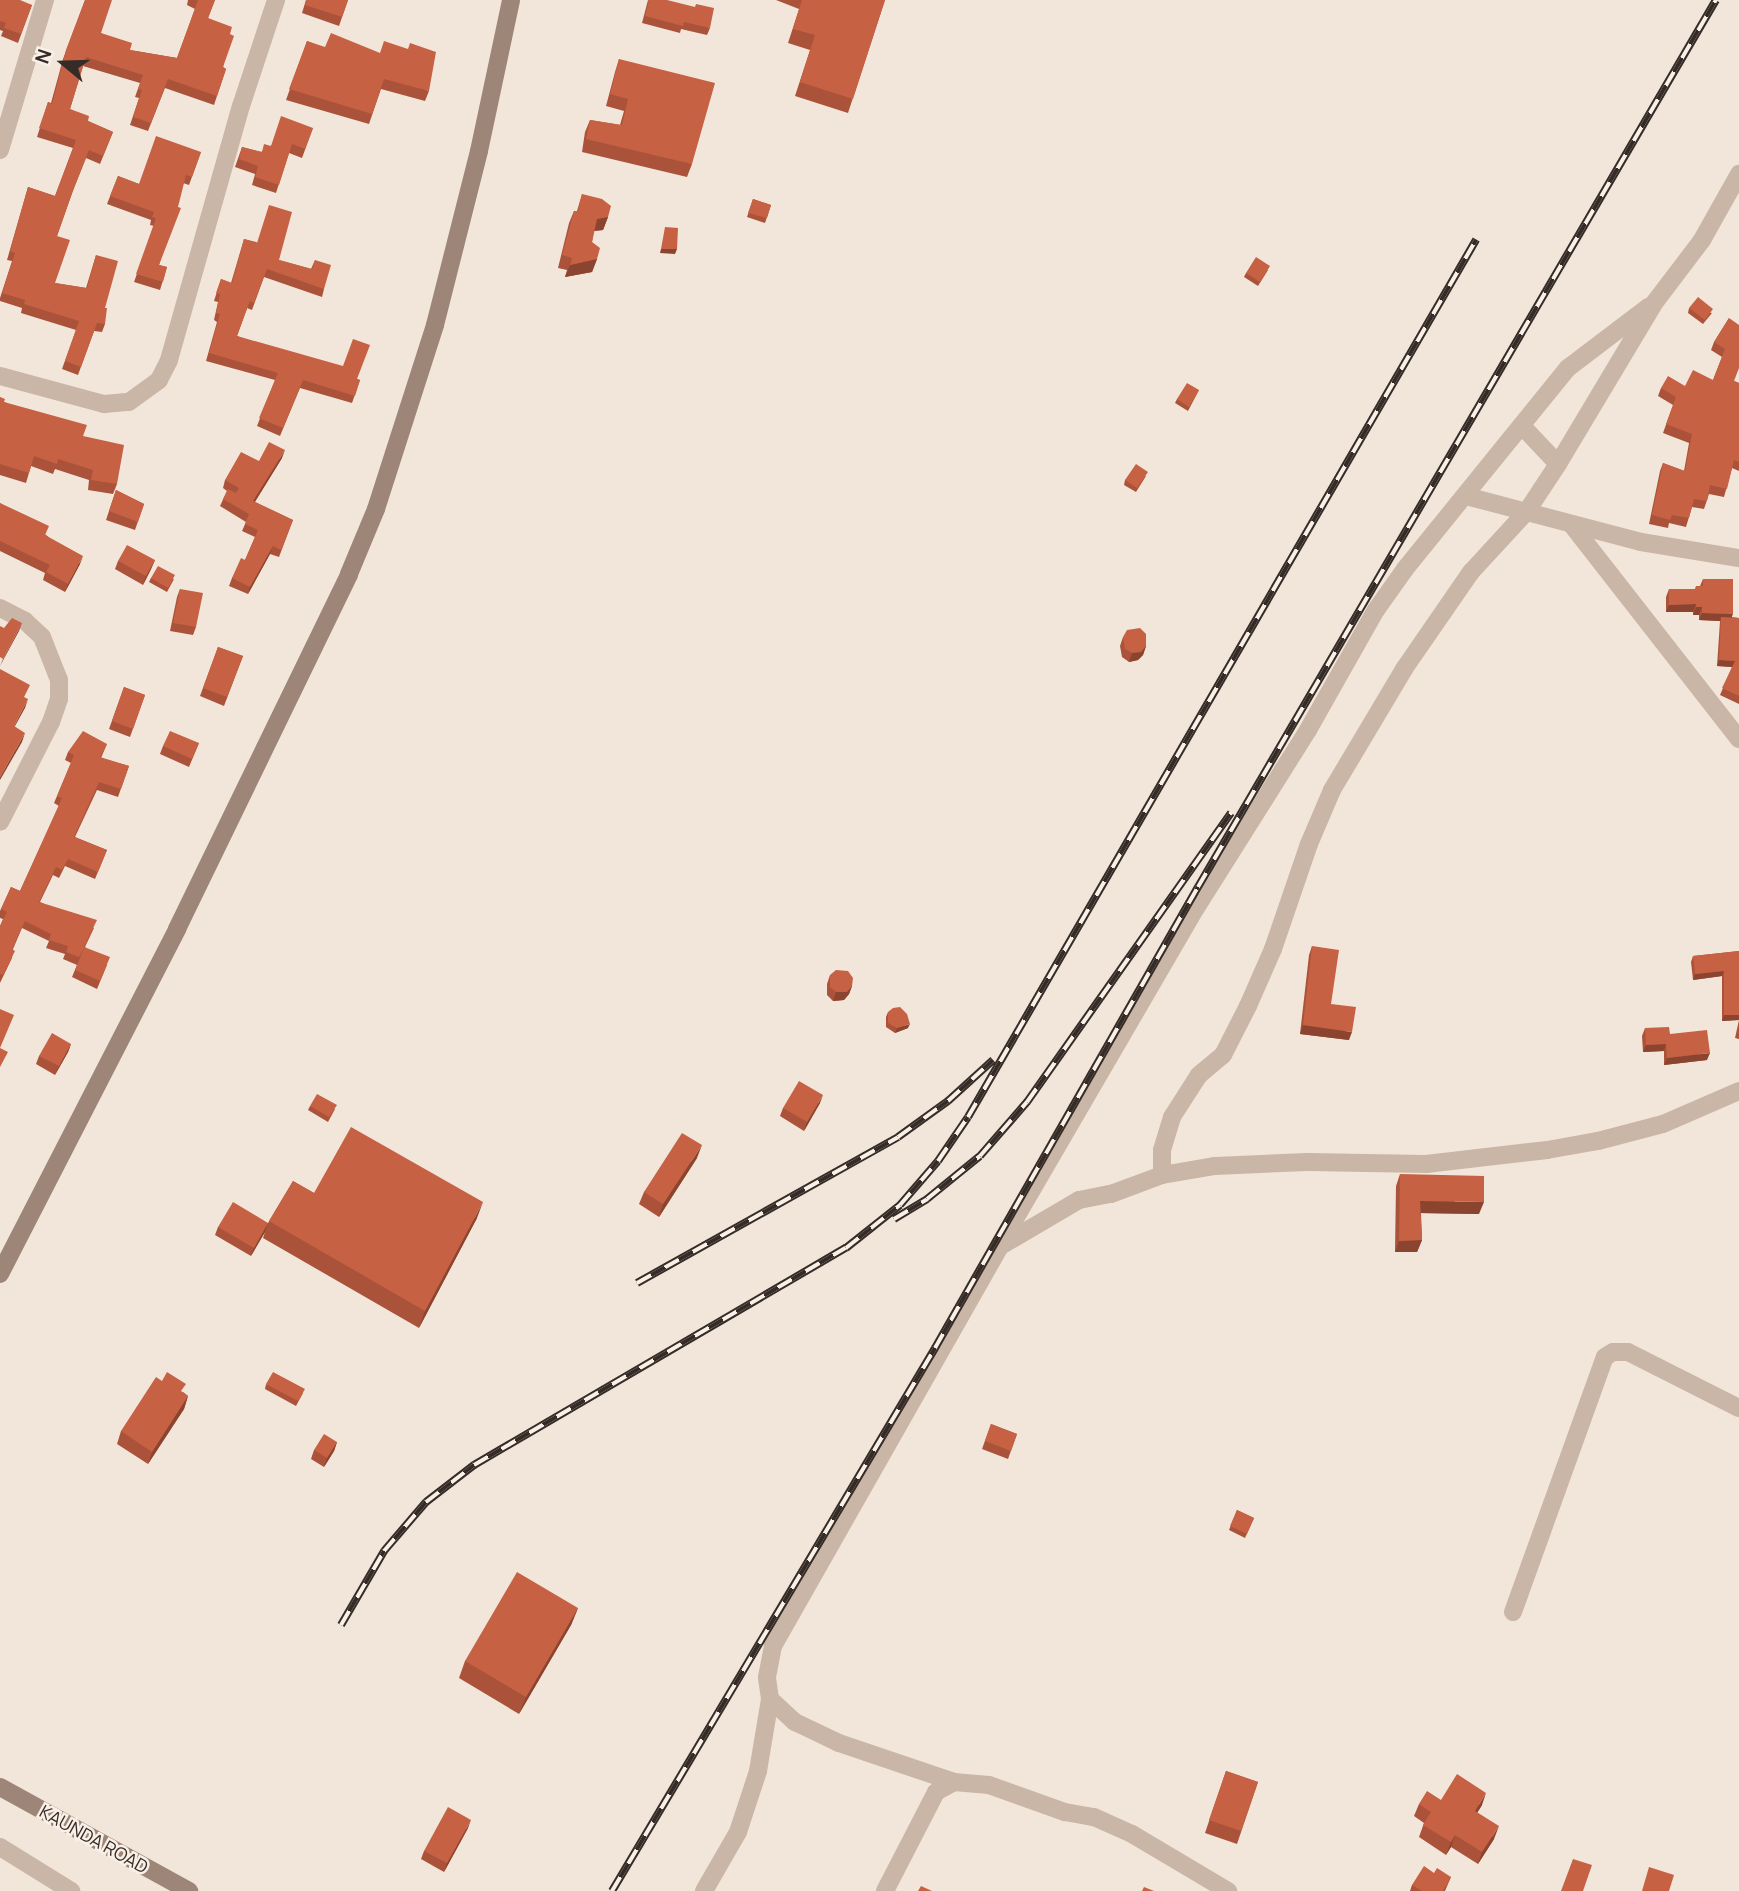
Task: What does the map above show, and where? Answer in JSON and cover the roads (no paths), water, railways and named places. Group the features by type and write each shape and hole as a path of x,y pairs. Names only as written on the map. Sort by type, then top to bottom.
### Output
{"main road":[{"path":"0,1274 177,929 349,575 376,509 435,325 479,151 511,0"},
{"name":"KAUNDA ROAD","path":"0,1787 189,1891"}],"street":[{"path":"0,150 45,0"},
{"path":"0,376 104,404 129,402 159,380 169,360 241,106 275,0"},
{"path":"1162,1175 1162,1150 1172,1117 1199,1075 1223,1055 1248,1006 1273,949 1308,844 1332,790 1404,669 1471,572 1527,511 1655,302 1702,240 1739,174"},
{"path":"1000,1246 998,1248 1196,908 1308,730 1376,610 1405,569 1567,368 1603,338 1655,302"},
{"path":"1522,426 1558,464"},
{"path":"1466,496 1641,542 1739,558"},
{"path":"1571,524 1739,739"},
{"path":"0,608 25,621 42,637 60,680 59,699 51,722 0,822"},
{"path":"704,1891 738,1832 758,1771 770,1699 768,1677 773,1646 1000,1246 1079,1200 1111,1194 1162,1175 1228,1165 1426,1164 1548,1150 1663,1124 1739,1091"},
{"path":"1513,1612 1605,1357 1613,1352 1628,1352 1739,1408"},
{"path":"770,1699 795,1722 839,1743 954,1782 989,1785 1065,1812 1094,1817 1132,1834 1228,1891"},
{"path":"885,1891 936,1792 954,1782"},
{"path":"0,1847 71,1891"}],"railway":[{"path":"612,1891 935,1348 1198,887 1716,0"},
{"path":"341,1625 384,1551 426,1502 474,1465 846,1248 900,1205 938,1161 968,1117 1476,240"},
{"path":"894,1219 927,1199 980,1156 1027,1102 1231,813"},
{"path":"637,1283 898,1137 948,1101 993,1060"}]}
